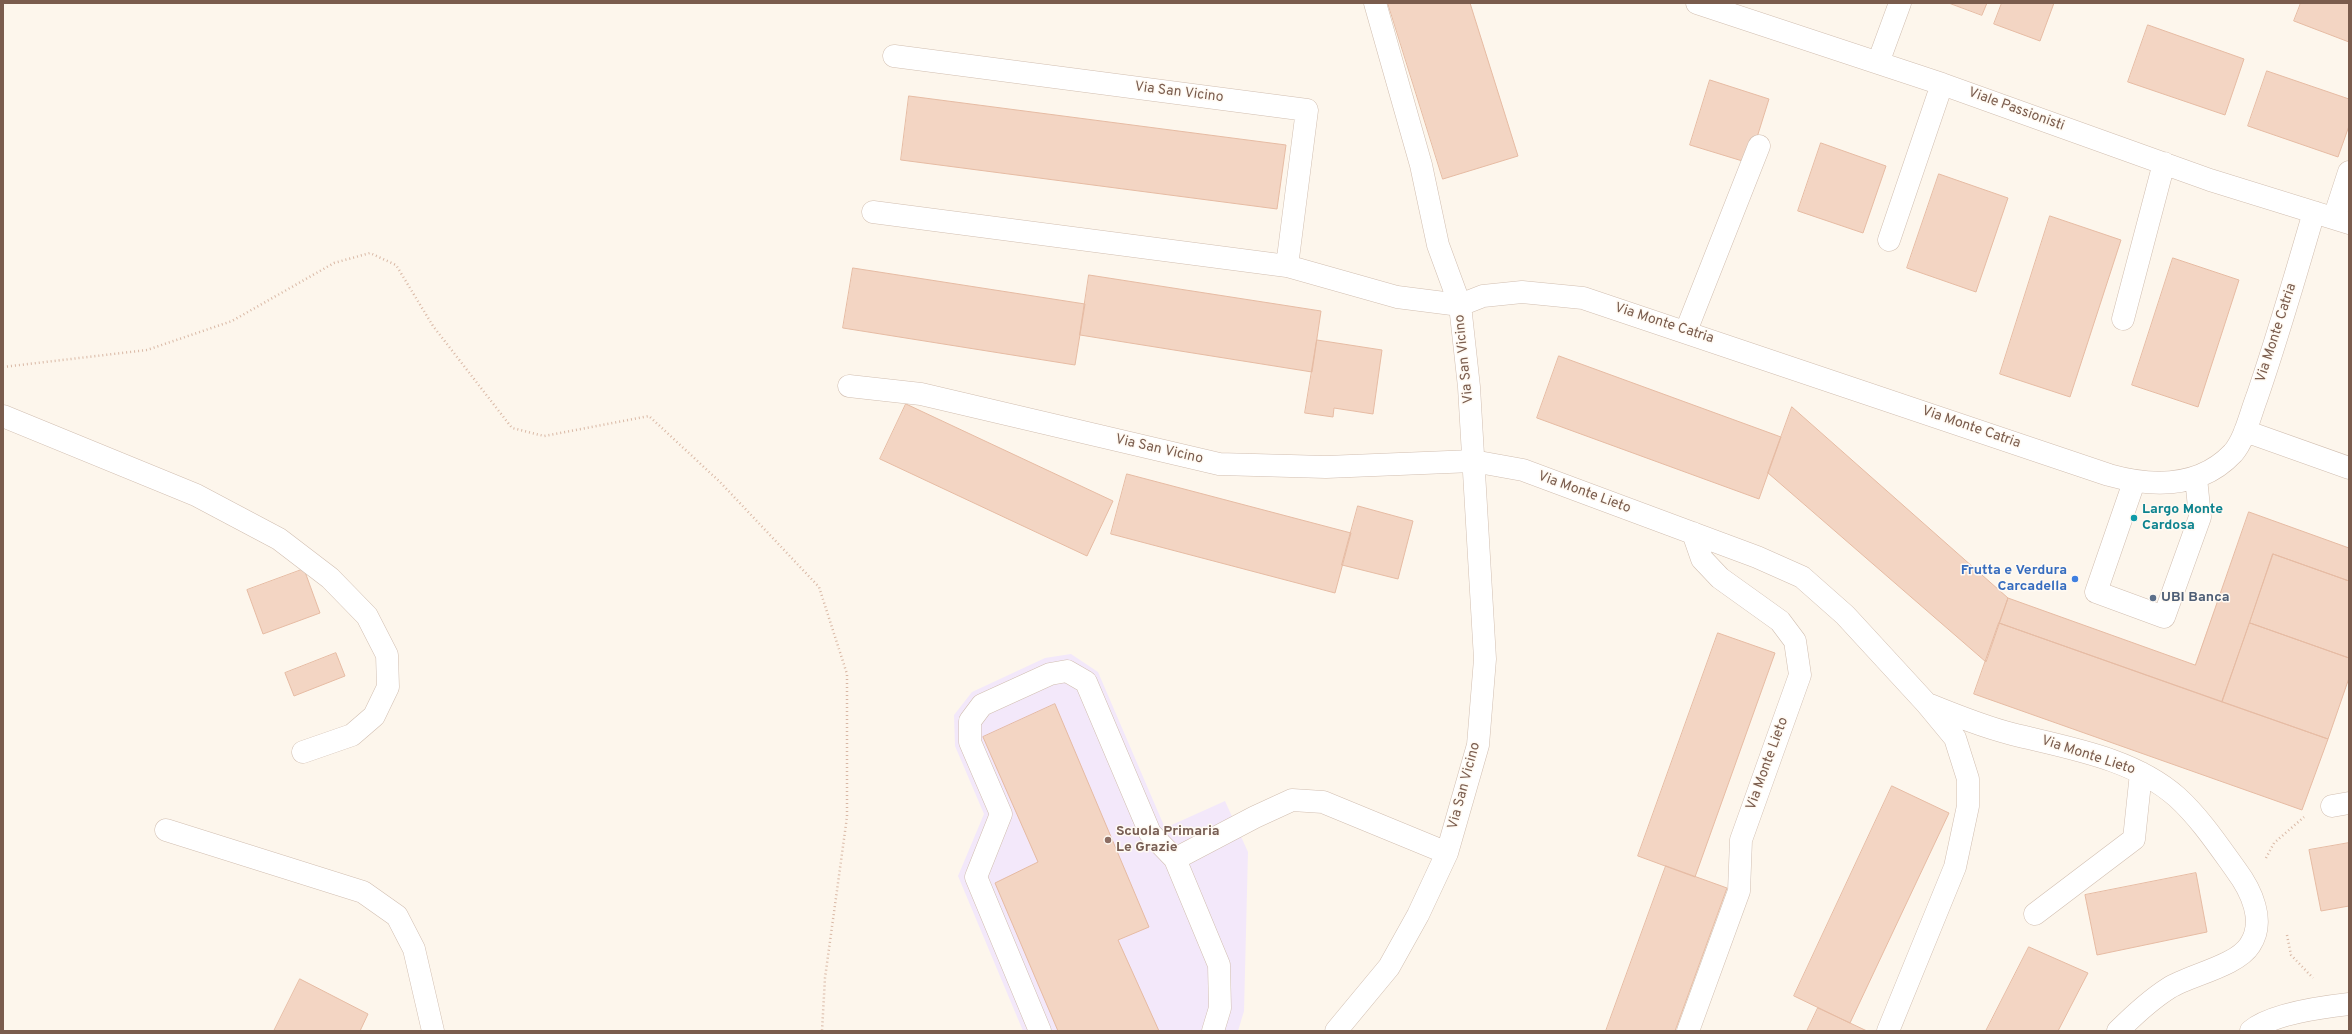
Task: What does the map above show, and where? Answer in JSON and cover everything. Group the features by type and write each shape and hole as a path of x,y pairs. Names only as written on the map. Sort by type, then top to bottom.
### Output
{"street":[{"name":"Via San Vicino","path":"1336,1031 1389,967 1418,915 1447,853 1478,745 1485,659 1469,387 1460,305 1438,245 1421,165 1375,3"},
{"name":"Viale Passionisti","path":"1697,3 1942,84 2164,163 2332,218"},
{"path":"1878,63 1895,4"},
{"name":"Via San Vicino","path":"894,56 1307,110 1287,266"},
{"path":"1889,240 1942,84"},
{"path":"1686,331 1759,146"},
{"path":"2123,319 2164,163"},
{"path":"2332,218 2349,172"},
{"name":"Via San Vicino","path":"874,212 1287,266 1397,297 1460,305"},
{"name":"Via Monte Catria","path":"1460,305 1483,296 1522,292 1583,298 1686,331 2134,482 2166,485 2196,478 2217,466 2234,452 2245,431 2279,334 2332,218"},
{"name":"Via San Vicino","path":"850,386 921,394 1219,464 1326,467 1473,461"},
{"path":"3,416 196,495 279,539 330,578 367,616 387,655 388,687 374,716 352,735 303,752"},
{"path":"2245,431 2349,468"},
{"name":"Via Monte Lieto","path":"1473,461 1523,470 1693,532 1757,557 1802,578 1845,615 1926,703 1955,738 1968,779 1968,806 1955,867 1888,1031"},
{"path":"2134,482 2096,592 2164,617 2200,517 2196,478"},
{"name":"Via Monte Lieto","path":"1688,1031 1739,891 1740,840 1800,675 1795,641 1780,621 1720,578 1702,558 1693,532"},
{"path":"1040,1031 976,877 1001,814 970,742 970,721 982,705 1050,674 1067,671 1086,682 1150,833 1175,859 1219,965 1220,1008 1213,1031"},
{"name":"Via Monte Lieto","path":"1926,703 1969,720 2011,734 2072,748 2141,773 2177,797 2209,832 2249,887 2255,908 2257,929 2250,946 2230,961 2170,988 2142,1008 2118,1031"},
{"path":"2035,914 2134,839 2141,773"},
{"path":"1175,859 1255,817 1292,800 1323,802 1447,853"},
{"path":"166,830 362,892 397,916 414,950 433,1031"},
{"path":"2251,1031 2256,1026 2277,1018 2344,1004"}],"path":[{"path":"3,367 146,350 232,321 334,263 370,253 396,265 434,326 512,428 544,436 649,416 720,482 819,587 847,674 848,817 825,978 822,1031"},
{"path":"2249,887 2274,844 2300,819 2341,805"},
{"path":"2286,932 2291,954 2344,1004"}],"shaded area":[{"name":"Scuola Primaria Le Grazie","path":"1071,654 1098,672 1165,828 1225,801 1248,852 1244,1011 1238,1031 1023,1031 958,876 984,814 955,746 954,715 972,692 1045,658"}],"building":[{"path":"1388,3 1470,3 1518,156 1443,179"},
{"path":"1949,3 1987,3 1982,15"},
{"path":"2002,3 2054,3 2040,41 1994,24"},
{"path":"2301,3 2349,3 2349,42 2294,21"},
{"path":"2148,25 2244,59 2225,115 2128,82"},
{"path":"2267,71 2349,99 2349,126 2338,157 2248,126"},
{"path":"1710,80 1769,99 1749,163 1690,145"},
{"path":"909,96 1286,145 1277,209 901,160"},
{"path":"1821,143 1886,166 1863,233 1798,211"},
{"path":"1939,174 2008,198 1976,292 1907,268"},
{"path":"2050,216 2121,240 2070,397 2000,374"},
{"path":"2173,258 2239,280 2198,407 2132,385"},
{"path":"853,268 1085,304 1075,365 843,328"},
{"path":"1089,275 1321,311 1312,372 1080,335"},
{"path":"1317,340 1382,350 1373,414 1334,408 1333,417 1305,413"},
{"path":"1559,356 1781,437 1759,499 1537,418"},
{"path":"906,404 1113,501 1087,556 880,459"},
{"path":"1792,407 2008,598 1986,662 1768,473"},
{"path":"1127,474 1351,533 1335,593 1111,534"},
{"path":"1358,506 1413,521 1398,579 1342,565"},
{"path":"2249,512 2349,548 2349,581 2273,554 2222,702 1999,623 2008,598 2195,665"},
{"path":"2273,554 2349,581 2349,658 2250,623"},
{"path":"304,569 320,613 263,634 247,590"},
{"path":"1999,623 2328,739 2302,810 1974,694"},
{"path":"2250,623 2349,658 2349,678 2328,739 2222,702"},
{"path":"1718,633 1775,653 1695,877 1638,856"},
{"path":"336,653 345,676 294,696 285,673"},
{"path":"1055,704 1149,927 1118,940 1159,1031 1058,1031 995,883 1038,862 983,737"},
{"path":"1892,786 1949,813 1850,1023 1794,996"},
{"path":"2349,843 2349,906 2321,911 2309,850"},
{"path":"1666,866 1727,888 1675,1031 1606,1031"},
{"path":"2196,873 2207,932 2097,955 2085,895"},
{"path":"2029,947 2088,973 2058,1031 1986,1031"},
{"path":"300,979 368,1014 360,1031 274,1031"},
{"path":"1818,1008 1850,1023 1867,1031 1807,1031"}],"place":[{"name":"Largo Monte Cardosa","path":"2134,518"},
{"name":"Frutta e Verdura Carcadella","path":"2075,579"},
{"name":"UBI Banca","path":"2153,598"},
{"name":"Scuola Primaria Le Grazie","path":"1108,840"}]}
